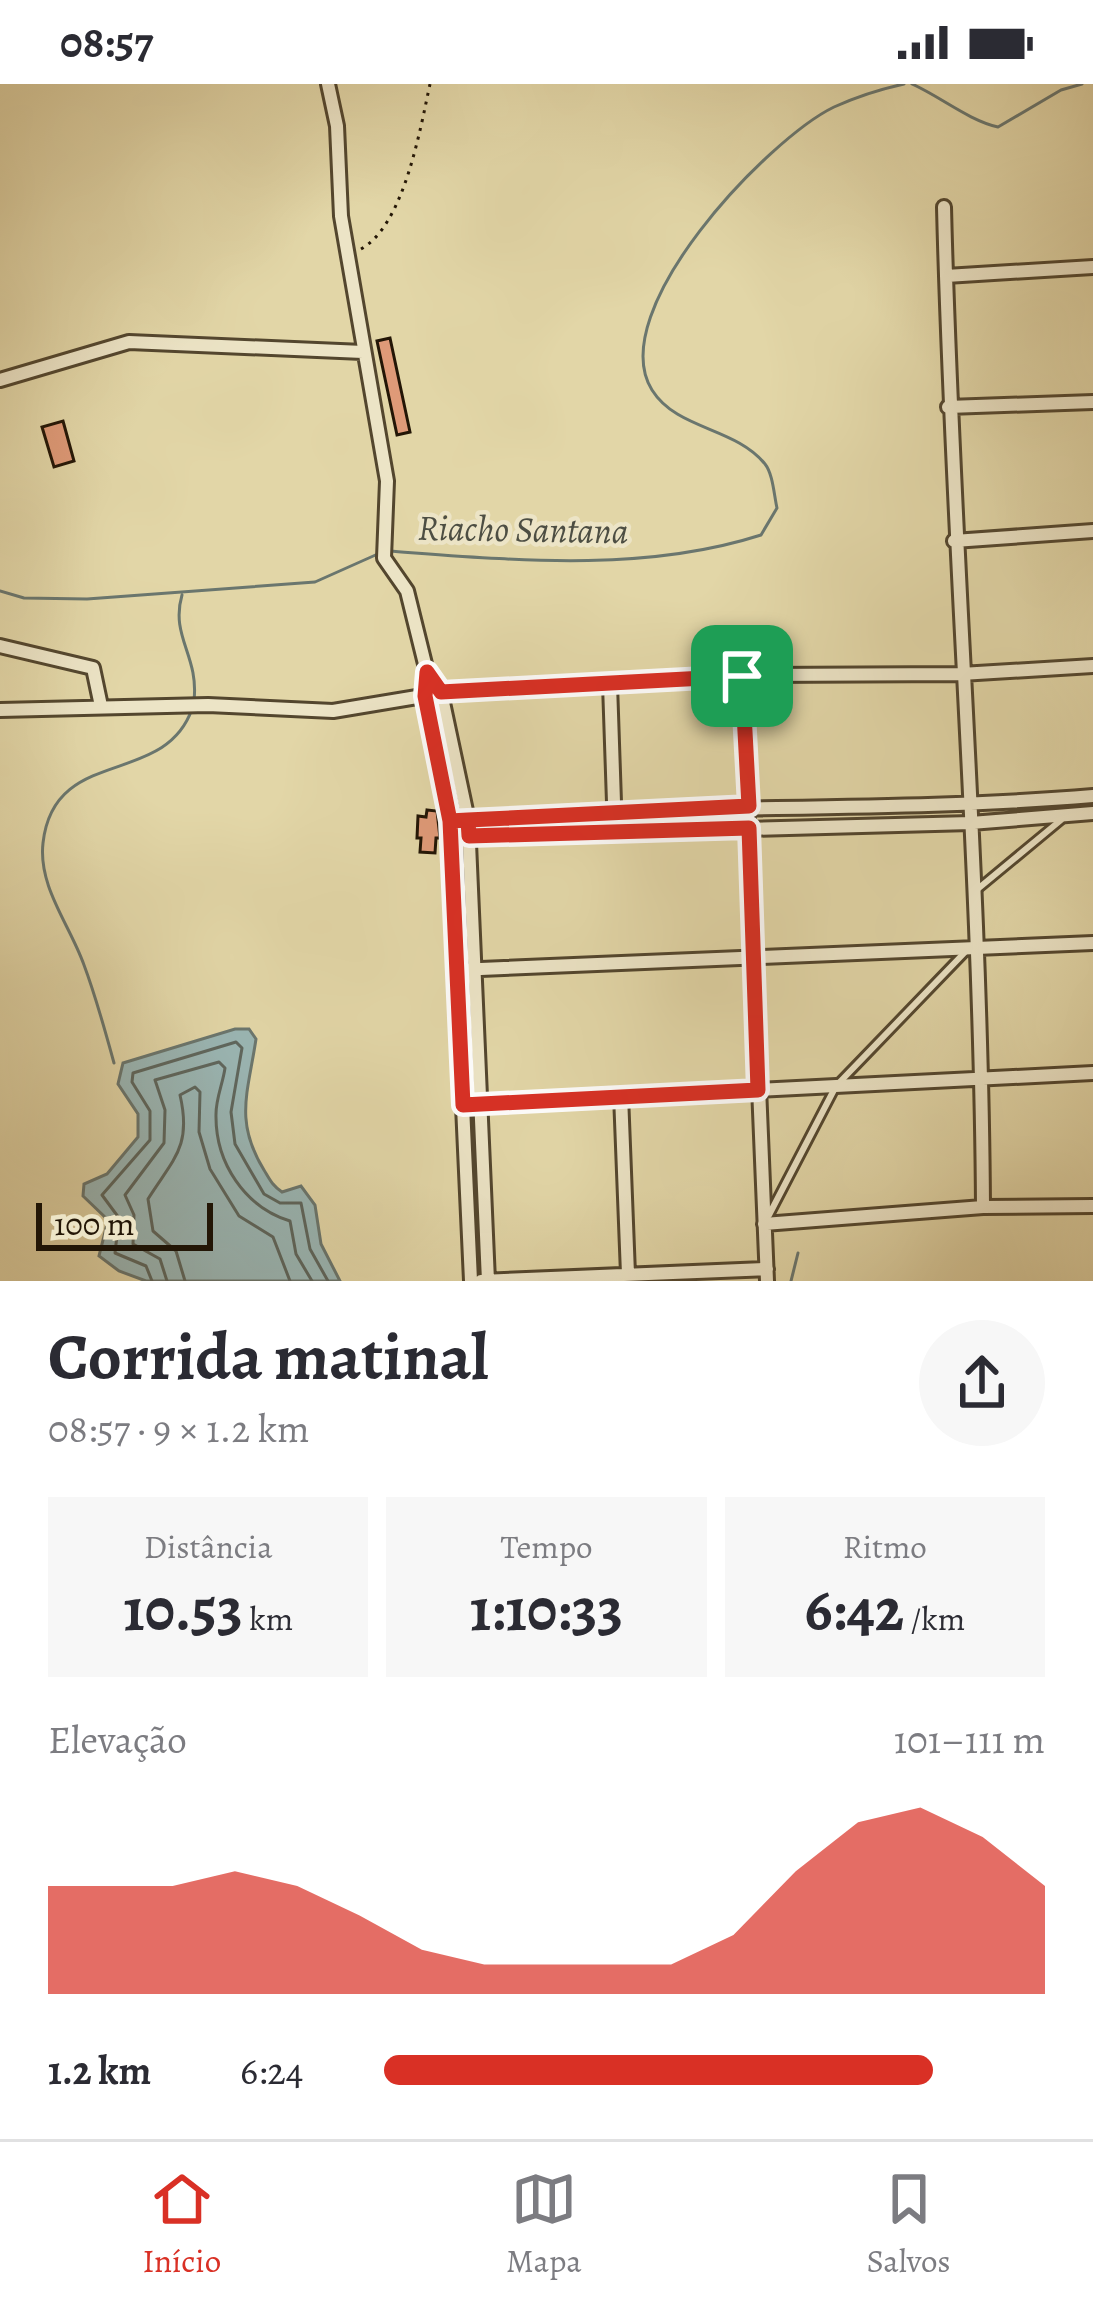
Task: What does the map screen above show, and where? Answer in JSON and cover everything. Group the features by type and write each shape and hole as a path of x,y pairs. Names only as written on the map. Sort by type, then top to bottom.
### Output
{"street":[{"path":"328,84 363,352 387,482 385,565 407,591 427,672 425,696 450,821 471,1281"},
{"path":"944,207 948,407 982,1076 983,1208"},
{"path":"946,276 1093,267"},
{"path":"0,380 129,342 363,352"},
{"path":"948,407 1093,402"},
{"path":"954,541 1093,530"},
{"path":"0,646 93,668 101,706"},
{"path":"0,710 101,706 333,710 441,692 742,676 961,674 1093,666"},
{"path":"427,672 441,692 468,820 484,1281 628,1274 767,1275 742,676"},
{"path":"610,684 615,832"},
{"path":"450,821 749,806 971,806 1093,796"},
{"path":"451,837 971,823 1093,813"},
{"path":"458,970 1093,944"},
{"path":"463,1105 1093,1073"},
{"path":"621,1095 628,1274"},
{"path":"764,1224 983,1208 1093,1206"}],"lane":[{"path":"974,892 1068,814"},
{"path":"764,1224 836,1086 973,948"}],"path":[{"path":"349,255 379,236 386,225 416,146 430,84"}],"water":[{"path":"235,1029 249,1029 256,1039 246,1106 255,1153 282,1192 301,1186 315,1205 321,1244 340,1281 146,1281 119,1271 99,1256 108,1220 83,1196 84,1184 107,1174 138,1137 138,1114 118,1084 123,1063"}],"building":[{"path":"390,338 410,432 397,435 377,341"},
{"path":"63,421 74,461 54,467 42,427"},
{"path":"427,810 437,811 440,838 436,838 435,853 420,852 421,838 417,838 418,816 426,817"}],"waterway":[{"name":"Riacho Santana","path":"389,551 529,560 624,559 716,547 761,535 777,508 768,468 738,442 676,413 652,390 643,356 650,317 700,231 771,154 834,107 904,84"},
{"name":"Riacho Santana","path":"912,84 998,127 1061,90 1082,84"},
{"name":"Riacho Santana","path":"0,591 24,598 87,599 315,582 380,553"},
{"path":"182,595 180,623 193,671 194,700"},
{"path":"114,1063 84,965 45,875 43,843 51,812 67,792 88,778 158,749 178,733 192,709"},
{"path":"791,1281 798,1253"}],"route":[{"path":"742,676 441,692 427,672 425,696 450,821 468,820 469,836 749,828 758,1090 463,1105 450,821 468,820 749,806 742,676"}]}
